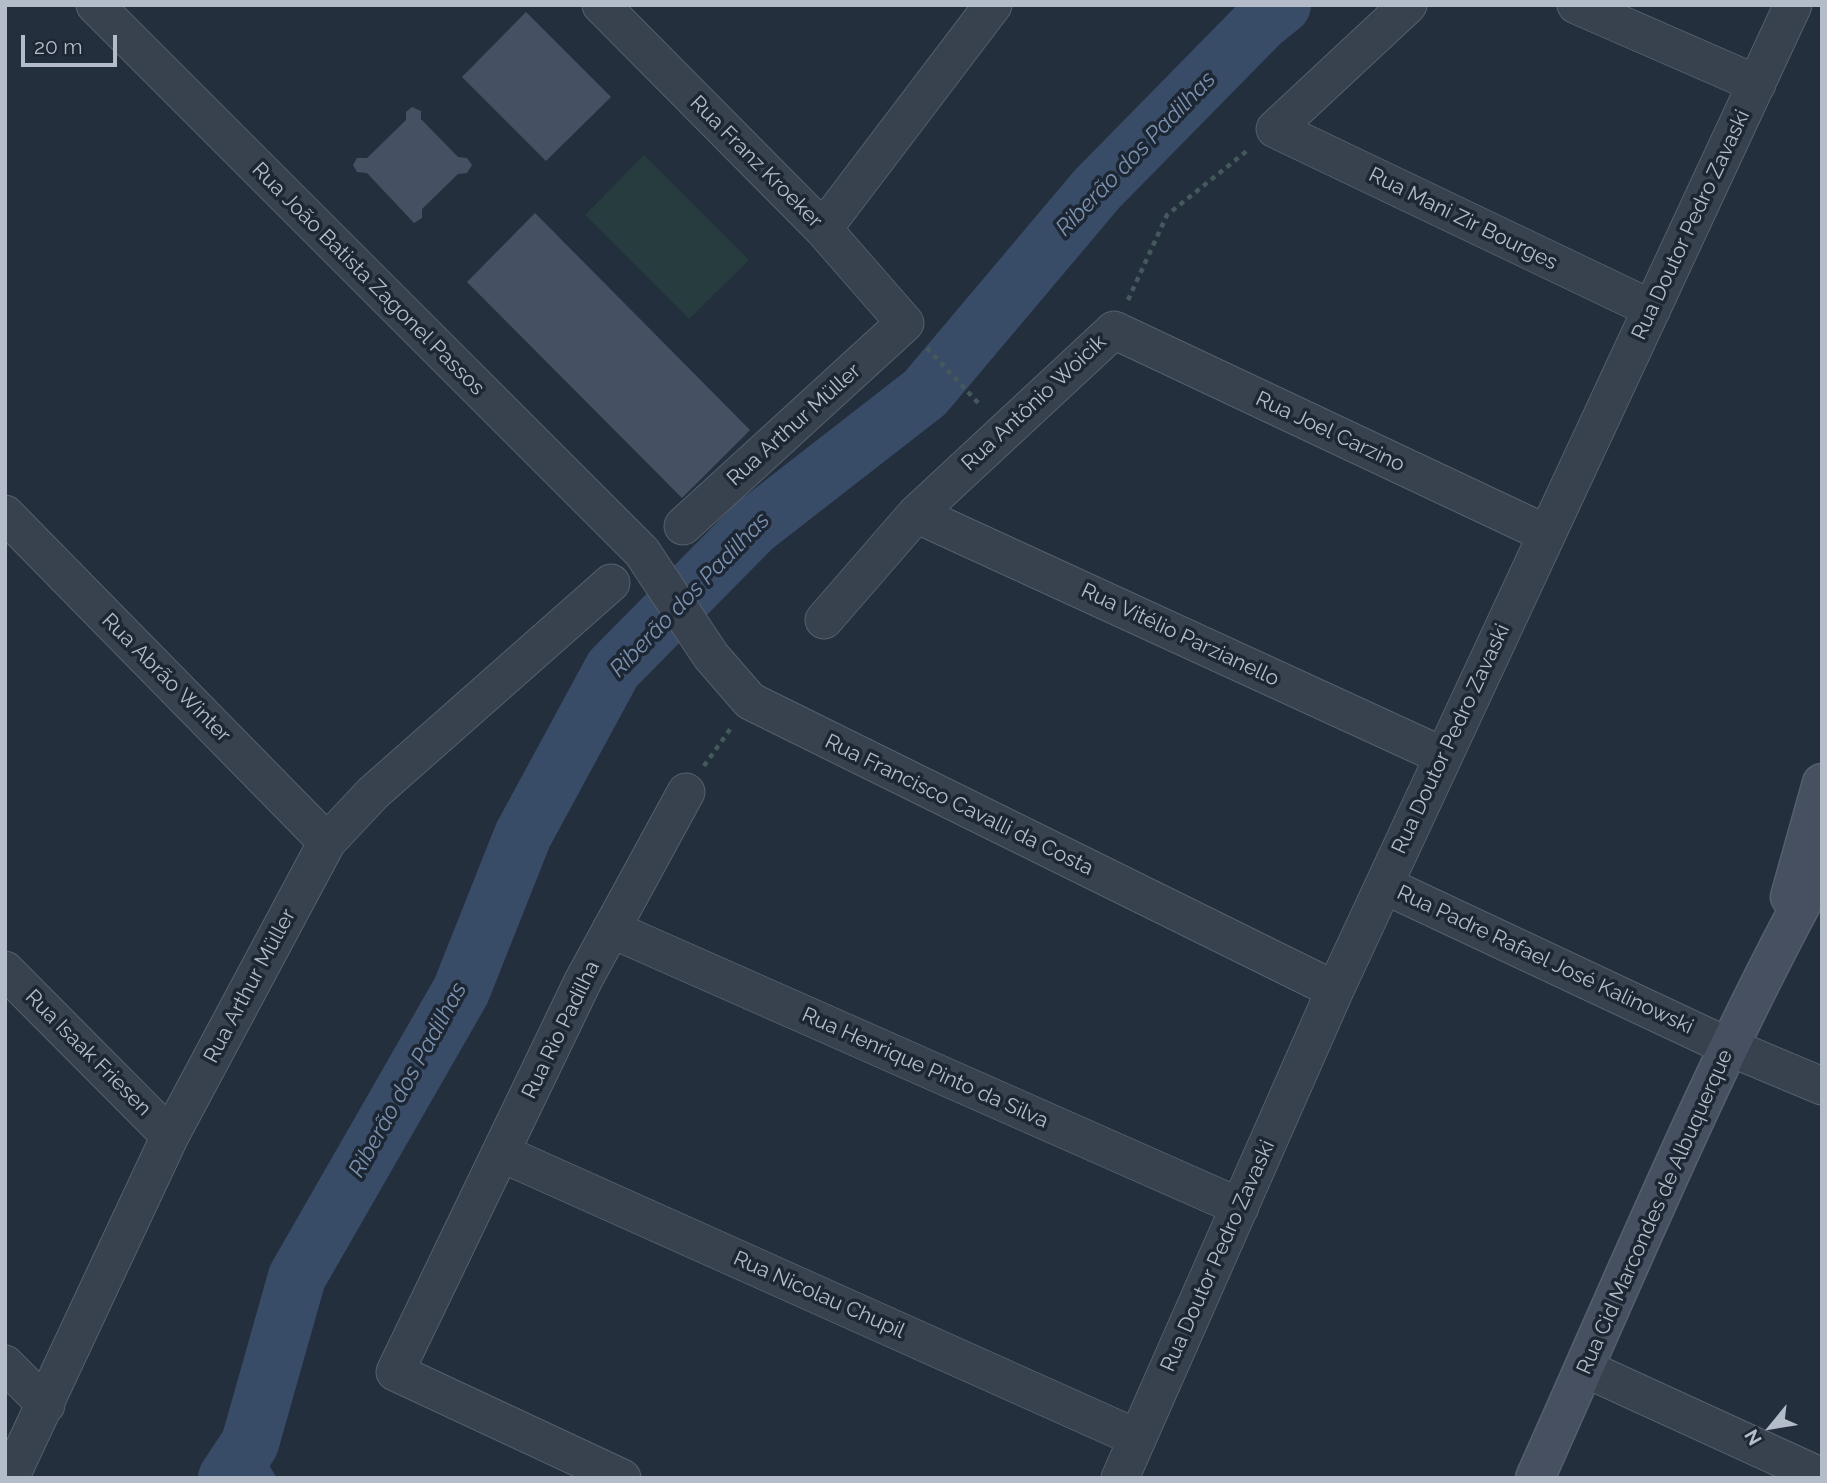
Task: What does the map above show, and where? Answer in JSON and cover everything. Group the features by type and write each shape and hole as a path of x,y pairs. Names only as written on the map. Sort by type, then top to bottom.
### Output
{"street":[{"name":"Rua João Batista Zagonel Passos","path":"95,5 645,558"},
{"name":"Rua Franz Kroeker","path":"601,5 822,229 912,332"},
{"path":"822,229 993,5"},
{"path":"1275,129 1408,5"},
{"path":"1576,5 1757,84"},
{"name":"Rua Doutor Pedro Zavaski","path":"1120,1478 1335,990 1793,5"},
{"name":"Rua Mani Zir Bourges","path":"1275,129 1652,309"},
{"name":"Rua Antônio Woicik","path":"824,620 916,514 1003,429 1114,330"},
{"name":"Rua Joel Carzino","path":"1114,330 1547,534"},
{"name":"Rua Arthur Müller","path":"683,526 912,332"},
{"name":"Rua Abrão Winter","path":"5,514 327,842"},
{"name":"Rua Vitélio Parzianello","path":"916,514 1443,756"},
{"name":"Rua Francisco Cavalli da Costa","path":"645,558 711,656 750,701 1335,990"},
{"name":"Rua Arthur Müller","path":"10,1478 170,1136 327,842 373,793 611,583"},
{"name":"Rua Cid Marcondes de Albuquerque","path":"1777,947 1815,798 1822,783"},
{"name":"Rua Rio Padilha","path":"622,1478 395,1372 611,929 686,792"},
{"name":"Rua Cid Marcondes de Albuquerque","path":"1535,1478 1729,1046 1777,947 1822,866"},
{"name":"Rua Padre Rafael José Kalinowski","path":"1384,885 1729,1046 1822,1086"},
{"name":"Rua Henrique Pinto da Silva","path":"611,929 1240,1206"},
{"name":"Rua Isaak Friesen","path":"5,971 170,1136"},
{"name":"Rua Nicolau Chupil","path":"501,1153 1137,1438"},
{"path":"5,1364 46,1405"},
{"path":"1584,1367 1822,1476"}],"path":[{"name":"Rua Antônio Woicik","path":"1114,330 1167,215 1275,129"},
{"path":"912,332 981,405"},
{"path":"686,792 750,701"}],"green space":[{"path":"644,155 749,260 689,319 585,215"}],"building":[{"path":"526,12 611,97 546,161 462,77"},
{"path":"412,107 421,111 421,119 458,157 467,158 472,165 467,173 458,174 422,209 422,218 414,223 367,173 357,172 353,165 357,158 367,158 406,120 406,112"},
{"path":"535,213 750,430 682,498 467,282"}],"waterway":[{"name":"Riberão dos Padilhas","path":"227,1478 250,1443 297,1277 461,991 523,835 613,669 754,526 925,393 1097,189 1262,21 1282,5"},
{"path":"250,1443 271,1478"}]}
